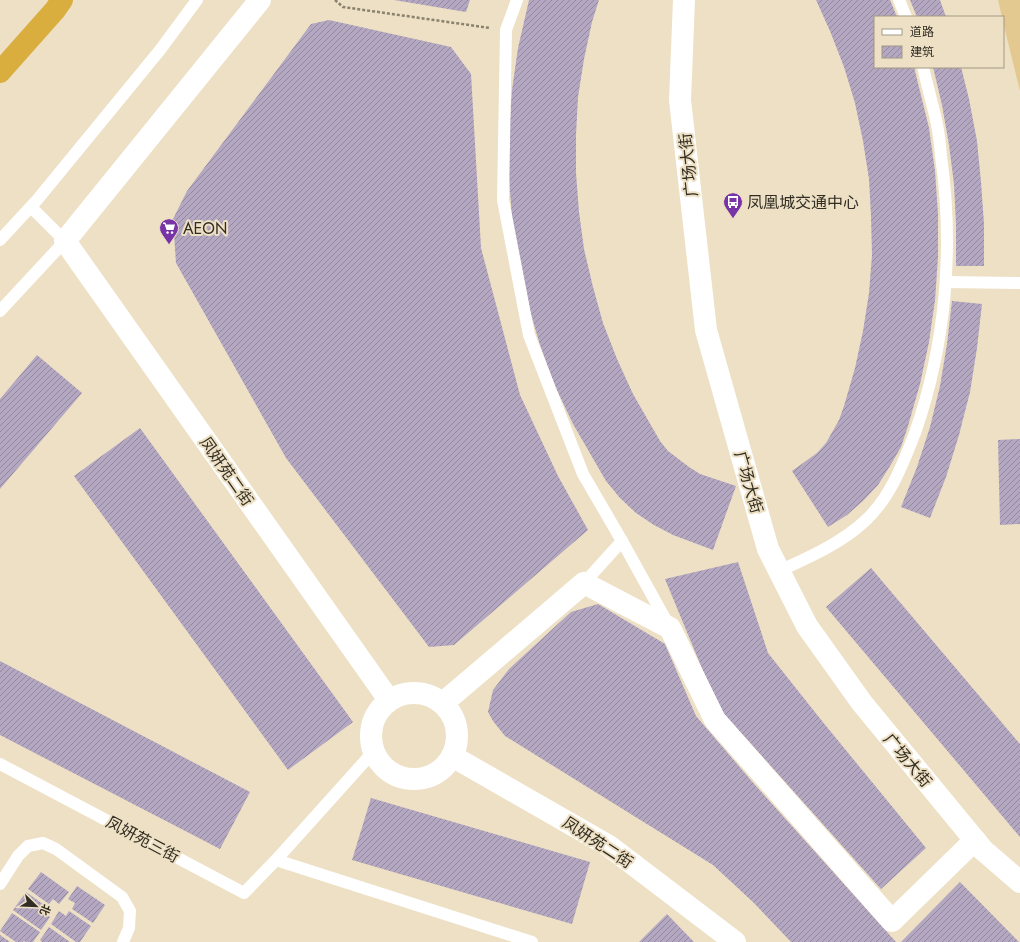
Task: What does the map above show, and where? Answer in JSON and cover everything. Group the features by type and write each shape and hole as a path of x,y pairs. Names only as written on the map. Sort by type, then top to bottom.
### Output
{"highway":[{"path":"0,72 61,3"}],"street":[{"path":"65,241 260,0"},
{"name":"广场大街","path":"684,0 680,100 706,330 768,549 807,626 862,703 974,840 983,850 1020,882"},
{"name":"凤妍苑二街","path":"65,241 389,700"},
{"path":"443,703 584,583 670,628 715,720 892,921 974,840"},
{"path":"417,693 430,696 443,703 451,714 456,728 456,742 452,756 444,767 432,775 418,779 404,778 391,772 381,763 374,751 371,737 373,723 379,710 389,700 402,694 417,693"},
{"name":"凤妍苑二街","path":"452,756 610,846 735,942"}],"lane":[{"path":"0,240 31,207 160,50 197,0"},
{"path":"517,0 506,30 503,200 529,336 583,474 670,628"},
{"path":"900,0 906,16"},
{"path":"779,572 836,544 866,521 889,492 906,458 919,420 930,381 938,342 948,261 946,190 936,120 923,68"},
{"path":"0,311 65,241 31,207"},
{"path":"946,282 1020,283"},
{"path":"584,583 622,541"},
{"name":"凤妍苑三街","path":"0,764 244,893 276,860 374,751"},
{"path":"0,884 18,856 28,846 43,843 56,849 122,897 130,911 130,928 123,942"},
{"path":"276,860 532,942"}],"path":[{"path":"336,0 343,7 506,30"}],"shaded area":[{"path":"998,0 1020,0 1020,91 1004,26 1004,16 1002,16"}],"building":[{"path":"394,0 470,0 466,12"},
{"path":"529,0 599,0 592,22 578,97 576,173 584,249 603,323 617,359 633,394 660,441 668,451 700,474 736,486 713,550 673,535 654,525 636,513 620,498 606,481 573,424 555,386 540,345 528,304 512,219 509,176 509,133 512,90 518,48"},
{"path":"816,0 890,0 897,16 874,16 874,68 914,68 929,128 935,171 938,214 938,257 935,300 929,342 920,384 901,447 878,485 847,515 828,527 792,471 817,453 826,443 839,420 855,368 863,331 869,293 872,255 869,179 863,141 855,103 844,67"},
{"path":"910,0 940,0 946,16 917,16"},
{"path":"329,20 451,47 471,74 481,248 520,395 558,476 588,530 454,645 429,647 286,458 176,263 173,219 187,191 311,24"},
{"path":"933,68 961,68 977,141 984,224 984,266 956,266 954,184 942,105"},
{"path":"952,301 982,304 970,392 946,477 930,518 901,507 917,467 930,427 940,386"},
{"path":"37,355 82,393 0,489 0,399"},
{"path":"140,428 353,722 288,770 74,476"},
{"path":"1020,439 1020,524 1000,525 998,440"},
{"path":"738,562 768,653 926,848 881,889 718,707 665,579"},
{"path":"871,568 1020,744 1020,837 826,607"},
{"path":"598,604 665,644 696,716 755,785 896,942 791,942 754,903 713,865 505,736 488,712 493,690 509,669 571,612"},
{"path":"0,661 250,792 220,849 0,735"},
{"path":"371,798 590,862 572,924 352,860"},
{"path":"41,872 69,892 59,904 53,899 49,904 28,889"},
{"path":"960,882 1019,942 901,942"},
{"path":"77,886 105,905 93,923 72,909 75,903 68,899"},
{"path":"26,892 47,907 44,912 50,917 41,930 13,910"},
{"path":"59,911 66,916 69,911 91,926 80,942 76,942 51,924"},
{"path":"12,913 40,932 33,942 16,942 0,931"},
{"path":"667,914 694,942 639,942"},
{"path":"49,927 70,942 42,942 40,940"},
{"path":"0,935 10,942 0,942"}],"place":[{"name":"凤凰城交通中心","path":"733,219"},
{"name":"AEON","path":"169,245"}]}
